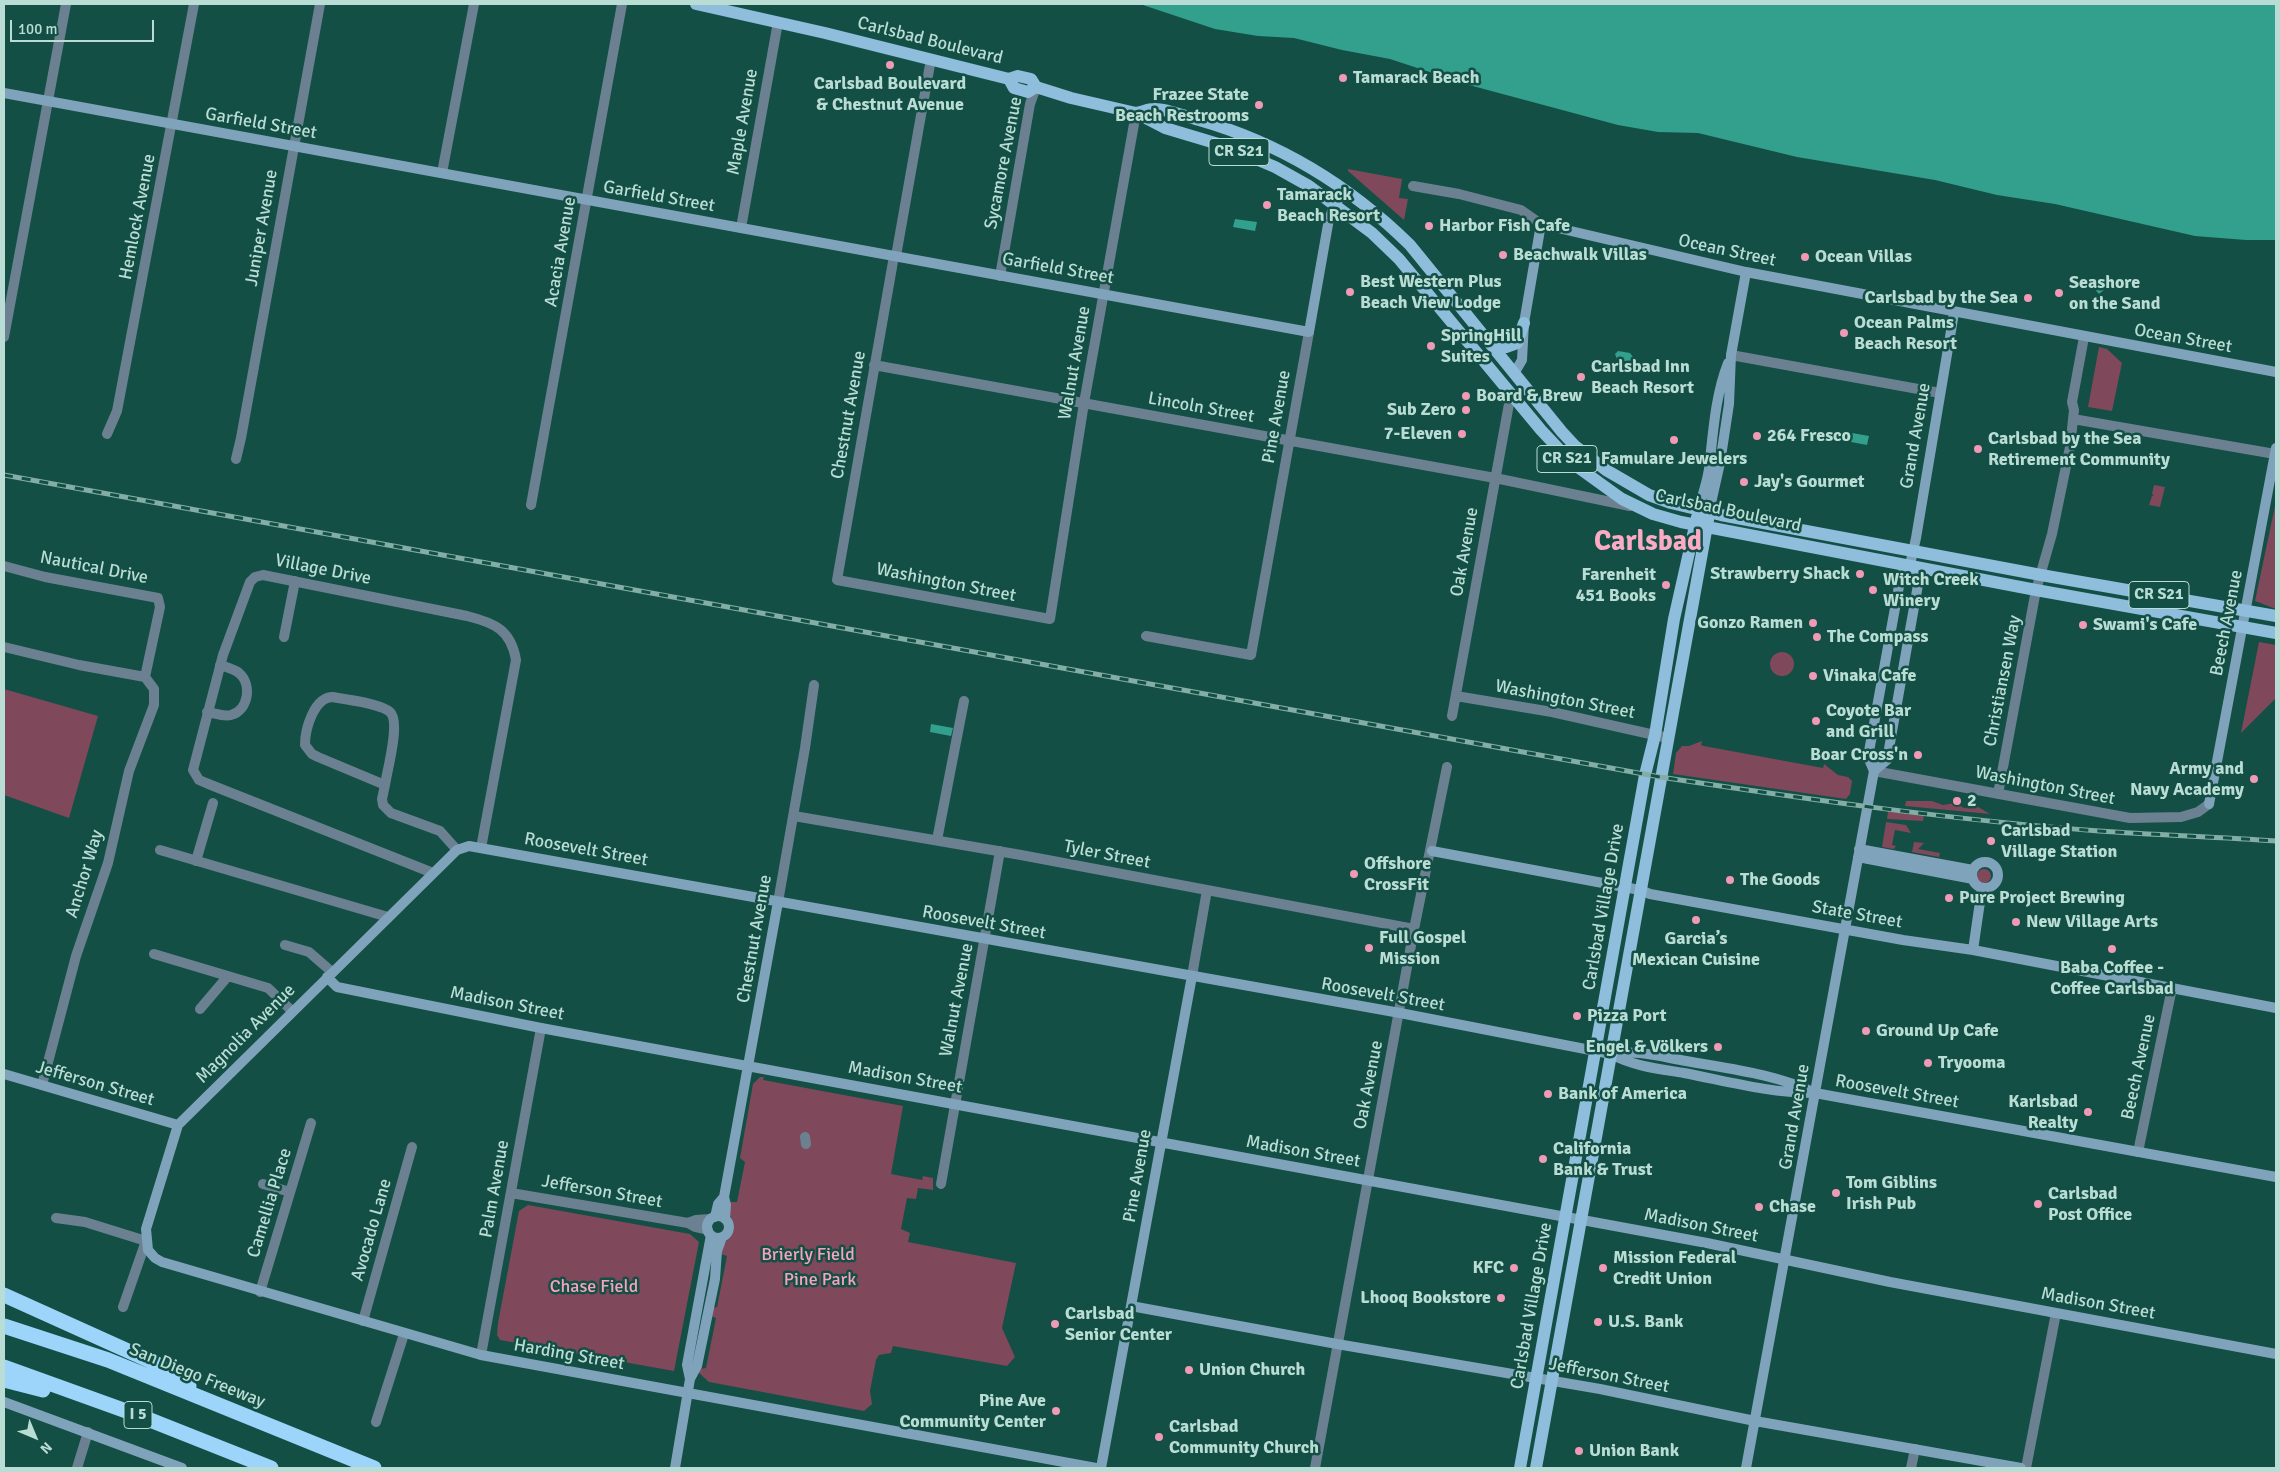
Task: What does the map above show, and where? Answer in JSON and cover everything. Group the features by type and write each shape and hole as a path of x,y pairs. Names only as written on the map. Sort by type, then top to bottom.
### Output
{"highway":[{"path":"4,1295 157,1364 213,1402"},
{"name":"San Diego Freeway","path":"4,1326 108,1360 374,1468"},
{"name":"I 5","path":"4,1367 140,1416 270,1468"},
{"path":"4,1380 140,1416"}],"main road":[{"name":"Carlsbad Boulevard","path":"696,4 778,22 1008,79 1014,88 1028,92 1036,87 1071,98 1136,113 1165,128 1225,146 1276,167 1335,204 1400,260 1552,444 1602,487 1638,508 1681,522 1701,526 2036,590 2276,633"},
{"name":"Carlsbad Boulevard","path":"1136,113 1156,108 1245,135 1298,160 1346,190 1383,219 1410,244 1568,439 1587,456 1621,479 1656,497 1704,511 2041,575 2276,616"},
{"path":"1492,344 1506,347 1516,343 1524,323"},
{"path":"1472,347 1491,359 1502,372 1510,374 1515,372"},
{"path":"1511,393 1527,402 1544,418 1554,423"},
{"name":"Carlsbad Village Drive","path":"1536,1468 1668,738 1704,511"},
{"name":"Carlsbad Village Drive","path":"1520,1468 1645,775 1655,735 1666,661 1701,526"}],"street":[{"path":"4,337 66,4"},
{"name":"Hemlock Avenue","path":"107,434 117,411 194,4"},
{"name":"Juniper Avenue","path":"236,459 320,4"},
{"path":"442,174 474,4"},
{"name":"Acacia Avenue","path":"531,505 622,4"},
{"name":"Maple Avenue","path":"741,228 778,22"},
{"name":"Chestnut Avenue","path":"837,580 874,366 931,59"},
{"name":"Sycamore Avenue","path":"1000,276 1030,104 1036,87"},
{"name":"Garfield Street","path":"4,93 1309,332"},
{"name":"Walnut Avenue","path":"1050,619 1084,403 1136,113"},
{"name":"Ocean Street","path":"1413,186 1459,194 1521,210 1542,224 1746,272 1954,313 2276,372"},
{"name":"Pine Avenue","path":"1146,636 1251,655 1329,219 1335,204 1346,190"},
{"path":"1515,372 1522,360 1524,323 1542,224"},
{"name":"Carlsbad Village Drive","path":"1704,511 1720,463 1729,404 1731,355 1746,272"},
{"name":"Grand Avenue","path":"1746,1468 1874,771 1868,756 1884,661 1901,575 1910,565 1954,313"},
{"name":"Christiansen Way","path":"1998,794 2036,590 2070,447 2073,419 2072,402 2084,337"},
{"path":"1731,355 1940,393"},
{"name":"Lincoln Street","path":"874,366 1495,478 1638,508"},
{"name":"Oak Avenue","path":"1452,716 1511,393"},
{"path":"2073,419 2276,454"},
{"name":"Beech Avenue","path":"2209,804 2276,454"},
{"name":"Grand Avenue","path":"1874,771 1887,760 1919,579 1910,565"},
{"name":"Nautical Drive","path":"4,566 45,577 158,598 160,607 145,676"},
{"name":"Village Drive","path":"433,873 199,780 193,770 193,764 207,712 220,665 250,582 255,577 263,575 295,581 488,621 503,630 516,660 481,848"},
{"name":"Washington Street","path":"837,580 1050,619"},
{"path":"284,637 295,581"},
{"path":"4,647 79,665 145,676"},
{"path":"207,712 223,715 237,712 243,706 248,689 245,679 238,671 220,665"},
{"name":"Anchor Way","path":"42,1085 76,956 108,863 130,771 154,705 154,689 145,676"},
{"name":"Chestnut Avenue","path":"722,1237 729,1229 725,1219 726,1205 724,1197 794,816 814,685"},
{"name":"Washington Street","path":"1456,696 1552,712 1668,738"},
{"path":"385,785 318,757 308,750 305,745 305,736 320,701 333,697 385,709 393,716 395,728 385,785 382,799 383,805 391,813 440,831 457,850 469,846 481,848"},
{"path":"937,840 964,701"},
{"name":"Oak Avenue","path":"1315,1468 1414,929 1432,851 1447,767"},
{"name":"Washington Street","path":"1874,771 2130,818 2181,817 2198,812 2209,804"},
{"path":"196,861 213,803"},
{"name":"Tyler Street","path":"794,816 1000,851 1414,929"},
{"name":"Roosevelt Street","path":"481,848 1400,1013 1596,1052 1649,1055 1724,1068 1794,1083 1815,1093 2276,1177"},
{"path":"160,850 388,917"},
{"name":"Magnolia Avenue","path":"123,1307 146,1241 146,1228 178,1125 457,850"},
{"name":"Walnut Avenue","path":"941,1184 1000,851"},
{"name":"State Street","path":"1432,851 1844,929 1973,950 2276,1008"},
{"path":"1859,853 1973,874"},
{"path":"1984,863 1995,868 1997,876 1995,883 1989,887 1982,888 1976,885 1973,874 1984,863"},
{"path":"1973,950 1982,888"},
{"name":"Pine Avenue","path":"1101,1468 1207,890"},
{"path":"284,945 309,952 329,975"},
{"path":"154,954 268,988 292,1011"},
{"name":"Madison Street","path":"329,975 337,987 541,1028 1785,1258 1890,1282 2276,1354"},
{"path":"200,1009 228,976"},
{"name":"Beech Avenue","path":"2138,1152 2172,988"},
{"name":"Palm Avenue","path":"481,1355 541,1028"},
{"name":"Jefferson Street","path":"4,1074 178,1125"},
{"name":"Camellia Place","path":"260,1292 311,1123"},
{"name":"Avocado Lane","path":"363,1321 412,1148"},
{"path":"264,1184 290,1192"},
{"name":"Jefferson Street","path":"511,1193 688,1223 710,1233"},
{"name":"Chestnut Avenue","path":"710,1233 712,1218 718,1204 724,1197"},
{"path":"56,1218 86,1222 146,1241"},
{"path":"712,1218 725,1219"},
{"name":"Jefferson Street","path":"688,1223 712,1218"},
{"path":"675,1468 690,1379 697,1366 715,1279 717,1251 722,1237 710,1233 687,1365 690,1379"},
{"name":"Harding Street","path":"146,1241 148,1250 155,1258 162,1262 481,1355 1096,1468"},
{"name":"Jefferson Street","path":"1131,1306 1337,1344 1600,1388 1755,1421 2021,1468"},
{"path":"2026,1468 2056,1313"},
{"path":"376,1422 404,1334"},
{"path":"4,1402 182,1468"},
{"path":"77,1468 88,1432"},
{"path":"1911,1468 1914,1449"}],"green space":[{"path":"1348,169 1402,179 1399,198 1408,199 1404,220 1348,171"},
{"path":"2099,347 2107,349 2122,363 2112,411 2088,407"},
{"path":"2154,485 2165,487 2160,507 2149,505 2154,495 2152,494"},
{"path":"2276,501 2276,609 2255,601"},
{"path":"2259,642 2276,645 2276,698 2241,733"},
{"path":"1782,652 1787,653 1793,659 1793,669 1787,675 1782,676 1777,675 1771,669 1770,664 1771,659 1777,653"},
{"path":"4,689 98,716 69,818 4,795"},
{"path":"1702,741 1701,745 1704,746 1823,768 1824,764 1838,775 1848,777 1852,781 1850,794 1846,799 1673,774 1676,753 1682,746 1689,746"},
{"path":"1906,801 1932,801 1943,805 1955,803 1964,808 1978,807 1990,814 1905,806"},
{"path":"1888,811 1924,815 1923,821 1887,819"},
{"path":"1886,822 1906,825 1911,833 1895,830 1892,845 1896,846 1894,849 1882,847"},
{"path":"1914,842 1924,843 1918,849 1940,853 1939,857 1912,852"},
{"path":"1984,869 1989,871 1991,876 1989,881 1984,883 1979,881 1977,876 1979,871"},
{"name":"Pine Park","path":"760,1077 764,1077 763,1080 903,1106 891,1174 922,1180 923,1176 933,1178 933,1190 918,1188 916,1199 907,1198 901,1229 910,1233 908,1242 1016,1263 1002,1328 1015,1357 1007,1366 893,1346 891,1353 879,1355 876,1360 870,1391 872,1404 864,1411 709,1382 698,1372 699,1369 706,1368 716,1318 711,1316 713,1308 717,1307 727,1256 721,1254 722,1245 732,1234 734,1227 729,1214 730,1202 737,1202 745,1162 740,1158 753,1084"},
{"name":"Chase Field","path":"528,1205 690,1234 699,1242 674,1371 500,1340 497,1335 498,1323 519,1211"}],"shaded area":[{"path":"1140,4 2276,4 2276,240 2195,236 2055,204 1997,195 1935,180 1797,157 1698,133 1658,132 1618,125 1469,85 1390,59 1294,38 1258,36 1215,29"},
{"path":"1235,219 1257,222 1255,231 1233,227"},
{"path":"2094,281 2109,283 2109,286 2099,294 2090,284"},
{"path":"1618,351 1630,353 1633,357 1632,360 1627,362 1617,359 1615,354"},
{"path":"1852,433 1869,436 1867,445 1851,442"},
{"path":"931,724 953,728 951,736 930,732"}],"railway":[{"path":"4,475 1660,777 1824,801 1989,821 2099,831 2276,841"}],"place":[{"name":"Carlsbad Boulevard & Chestnut Avenue","path":"890,65"},
{"name":"Tamarack Beach","path":"1343,78"},
{"name":"Frazee State Beach Restrooms","path":"1259,105"},
{"name":"Tamarack Beach Resort","path":"1267,205"},
{"name":"Harbor Fish Cafe","path":"1429,226"},
{"name":"Beachwalk Villas","path":"1503,255"},
{"name":"Ocean Villas","path":"1805,257"},
{"name":"Best Western Plus Beach View Lodge","path":"1350,292"},
{"name":"Seashore on the Sand","path":"2059,293"},
{"name":"Carlsbad by the Sea","path":"2028,298"},
{"name":"Ocean Palms Beach Resort","path":"1844,333"},
{"name":"SpringHill Suites","path":"1431,346"},
{"name":"Carlsbad Inn Beach Resort","path":"1581,377"},
{"name":"Board & Brew","path":"1466,396"},
{"name":"Sub Zero","path":"1466,410"},
{"name":"7-Eleven","path":"1462,434"},
{"name":"264 Fresco","path":"1757,436"},
{"name":"Famulare Jewelers","path":"1674,440"},
{"name":"Carlsbad by the Sea Retirement Community","path":"1978,449"},
{"name":"Jay's Gourmet","path":"1744,482"},
{"name":"Strawberry Shack","path":"1860,574"},
{"name":"Farenheit 451 Books","path":"1666,585"},
{"name":"Witch Creek Winery","path":"1873,590"},
{"name":"Gonzo Ramen","path":"1813,623"},
{"name":"Swami's Cafe","path":"2083,625"},
{"name":"The Compass","path":"1817,637"},
{"name":"Vinaka Cafe","path":"1813,676"},
{"name":"Coyote Bar and Grill","path":"1816,721"},
{"name":"Boar Cross'n","path":"1918,755"},
{"name":"Army and Navy Academy","path":"2254,779"},
{"name":"2","path":"1957,801"},
{"name":"Carlsbad Village Station","path":"1991,841"},
{"name":"Offshore CrossFit","path":"1354,874"},
{"name":"The Goods","path":"1730,880"},
{"name":"Pure Project Brewing","path":"1949,898"},
{"name":"Garcia’s Mexican Cuisine","path":"1696,920"},
{"name":"New Village Arts","path":"2016,922"},
{"name":"Full Gospel Mission","path":"1369,948"},
{"name":"Baba Coffee - Coffee Carlsbad","path":"2112,949"},
{"name":"Pizza Port","path":"1577,1016"},
{"name":"Ground Up Cafe","path":"1866,1031"},
{"name":"Engel & Völkers","path":"1718,1047"},
{"name":"Tryooma","path":"1928,1063"},
{"name":"Bank of America","path":"1548,1094"},
{"name":"Karlsbad Realty","path":"2088,1112"},
{"name":"California Bank & Trust","path":"1543,1159"},
{"name":"Tom Giblins Irish Pub","path":"1836,1193"},
{"name":"Carlsbad Post Office","path":"2038,1204"},
{"name":"Chase","path":"1759,1207"},
{"name":"KFC","path":"1514,1268"},
{"name":"Mission Federal Credit Union","path":"1603,1268"},
{"name":"Lhooq Bookstore","path":"1501,1298"},
{"name":"U.S. Bank","path":"1598,1322"},
{"name":"Carlsbad Senior Center","path":"1055,1324"},
{"name":"Union Church","path":"1189,1370"},
{"name":"Pine Ave Community Center","path":"1056,1411"},
{"name":"Carlsbad Community Church","path":"1159,1437"},
{"name":"Union Bank","path":"1579,1451"}],"district":[{"name":"Carlsbad","path":"1648,543"}],"park label":[{"name":"Brierly Field","path":"808,1255"}]}
